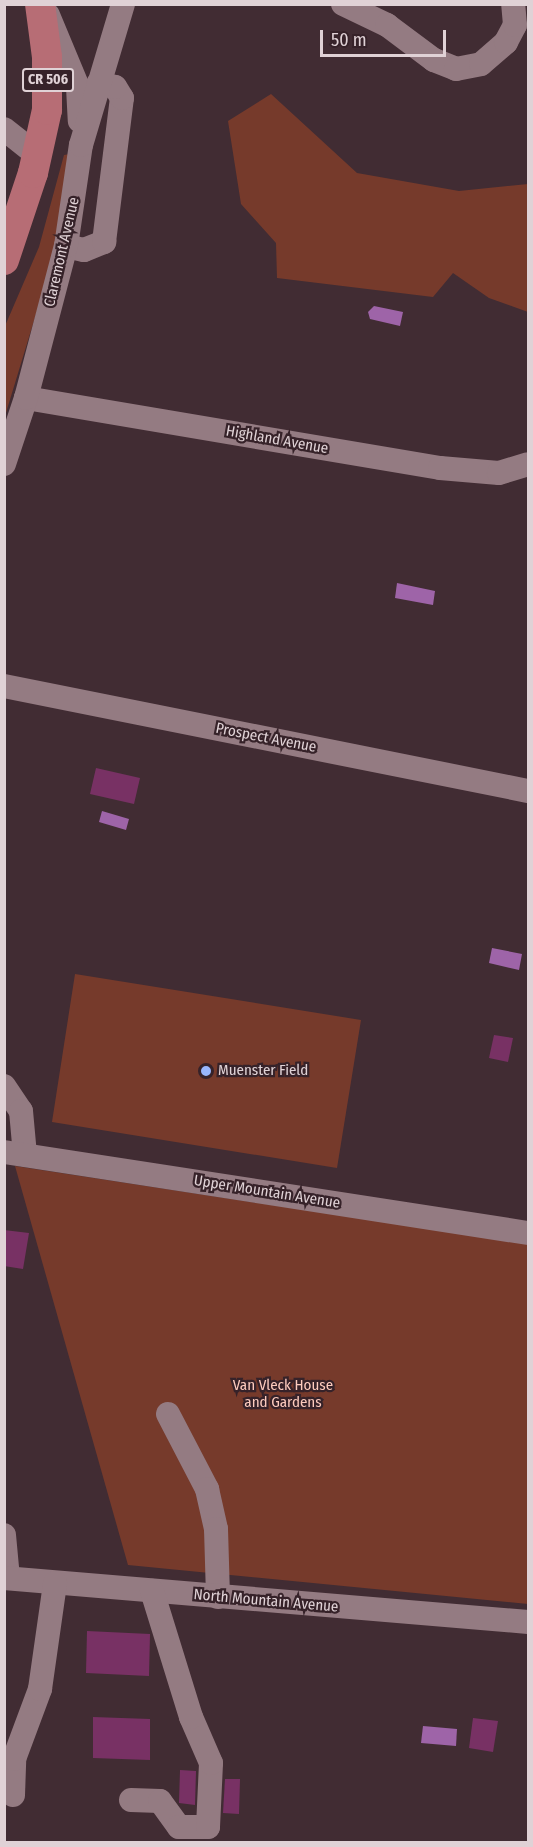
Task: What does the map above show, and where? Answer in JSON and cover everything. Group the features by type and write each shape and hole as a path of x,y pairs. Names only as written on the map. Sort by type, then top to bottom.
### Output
{"main road":[{"name":"CR 506","path":"4,260 37,155 48,84 42,4"}],"street":[{"path":"42,4 78,87 81,145"},
{"name":"Claremont Avenue","path":"4,464 26,398 66,246 81,145 123,4"},
{"path":"343,4 387,25 434,60 456,69 481,64 506,42 519,20"},
{"path":"66,246 84,250 104,242 122,98 115,87 98,83"},
{"path":"4,129 37,155"},
{"name":"Highland Avenue","path":"26,398 440,468 499,473 528,464"},
{"name":"Prospect Avenue","path":"4,686 528,791"},
{"path":"4,1086 21,1111 15,1154"},
{"name":"Upper Mountain Avenue","path":"15,1154 528,1233"},
{"path":"168,1414 207,1489 216,1529 218,1597"},
{"path":"195,1595 216,1529"},
{"path":"4,1535 6,1578"},
{"name":"North Mountain Avenue","path":"6,1578 528,1622"},
{"path":"13,1795 14,1759 40,1689 55,1583"},
{"path":"131,1800 160,1801 179,1827 208,1827 212,1763 191,1717 152,1592"}],"green space":[{"path":"271,94 357,173 459,191 528,184 528,312 489,298 453,273 433,297 277,278 276,243 241,204 228,121"},
{"path":"70,154 67,212 5,416 5,326 39,247 64,155"},
{"name":"Muenster Field","path":"75,974 361,1020 337,1168 52,1122"},
{"name":"Van Vleck House and Gardens","path":"15,1166 528,1244 528,1604 128,1565"}],"shaded area":[{"path":"374,306 403,312 400,326 370,319 368,312"},
{"path":"397,583 435,591 433,605 395,598"},
{"path":"102,811 129,819 126,830 99,822"},
{"path":"492,948 522,954 519,970 489,963"},
{"path":"423,1726 457,1729 456,1746 421,1743"}],"building":[{"path":"96,768 140,778 134,804 90,794"},
{"path":"494,1035 513,1038 508,1062 489,1058"},
{"path":"4,1230 29,1233 23,1269 4,1266"},
{"path":"87,1631 150,1634 149,1676 86,1673"},
{"path":"93,1717 150,1719 150,1760 93,1758"},
{"path":"473,1718 498,1721 493,1752 469,1748"},
{"path":"180,1770 196,1771 195,1805 179,1803"},
{"path":"225,1779 240,1779 239,1814 223,1813"}],"place":[{"name":"Muenster Field","path":"206,1071"}]}
